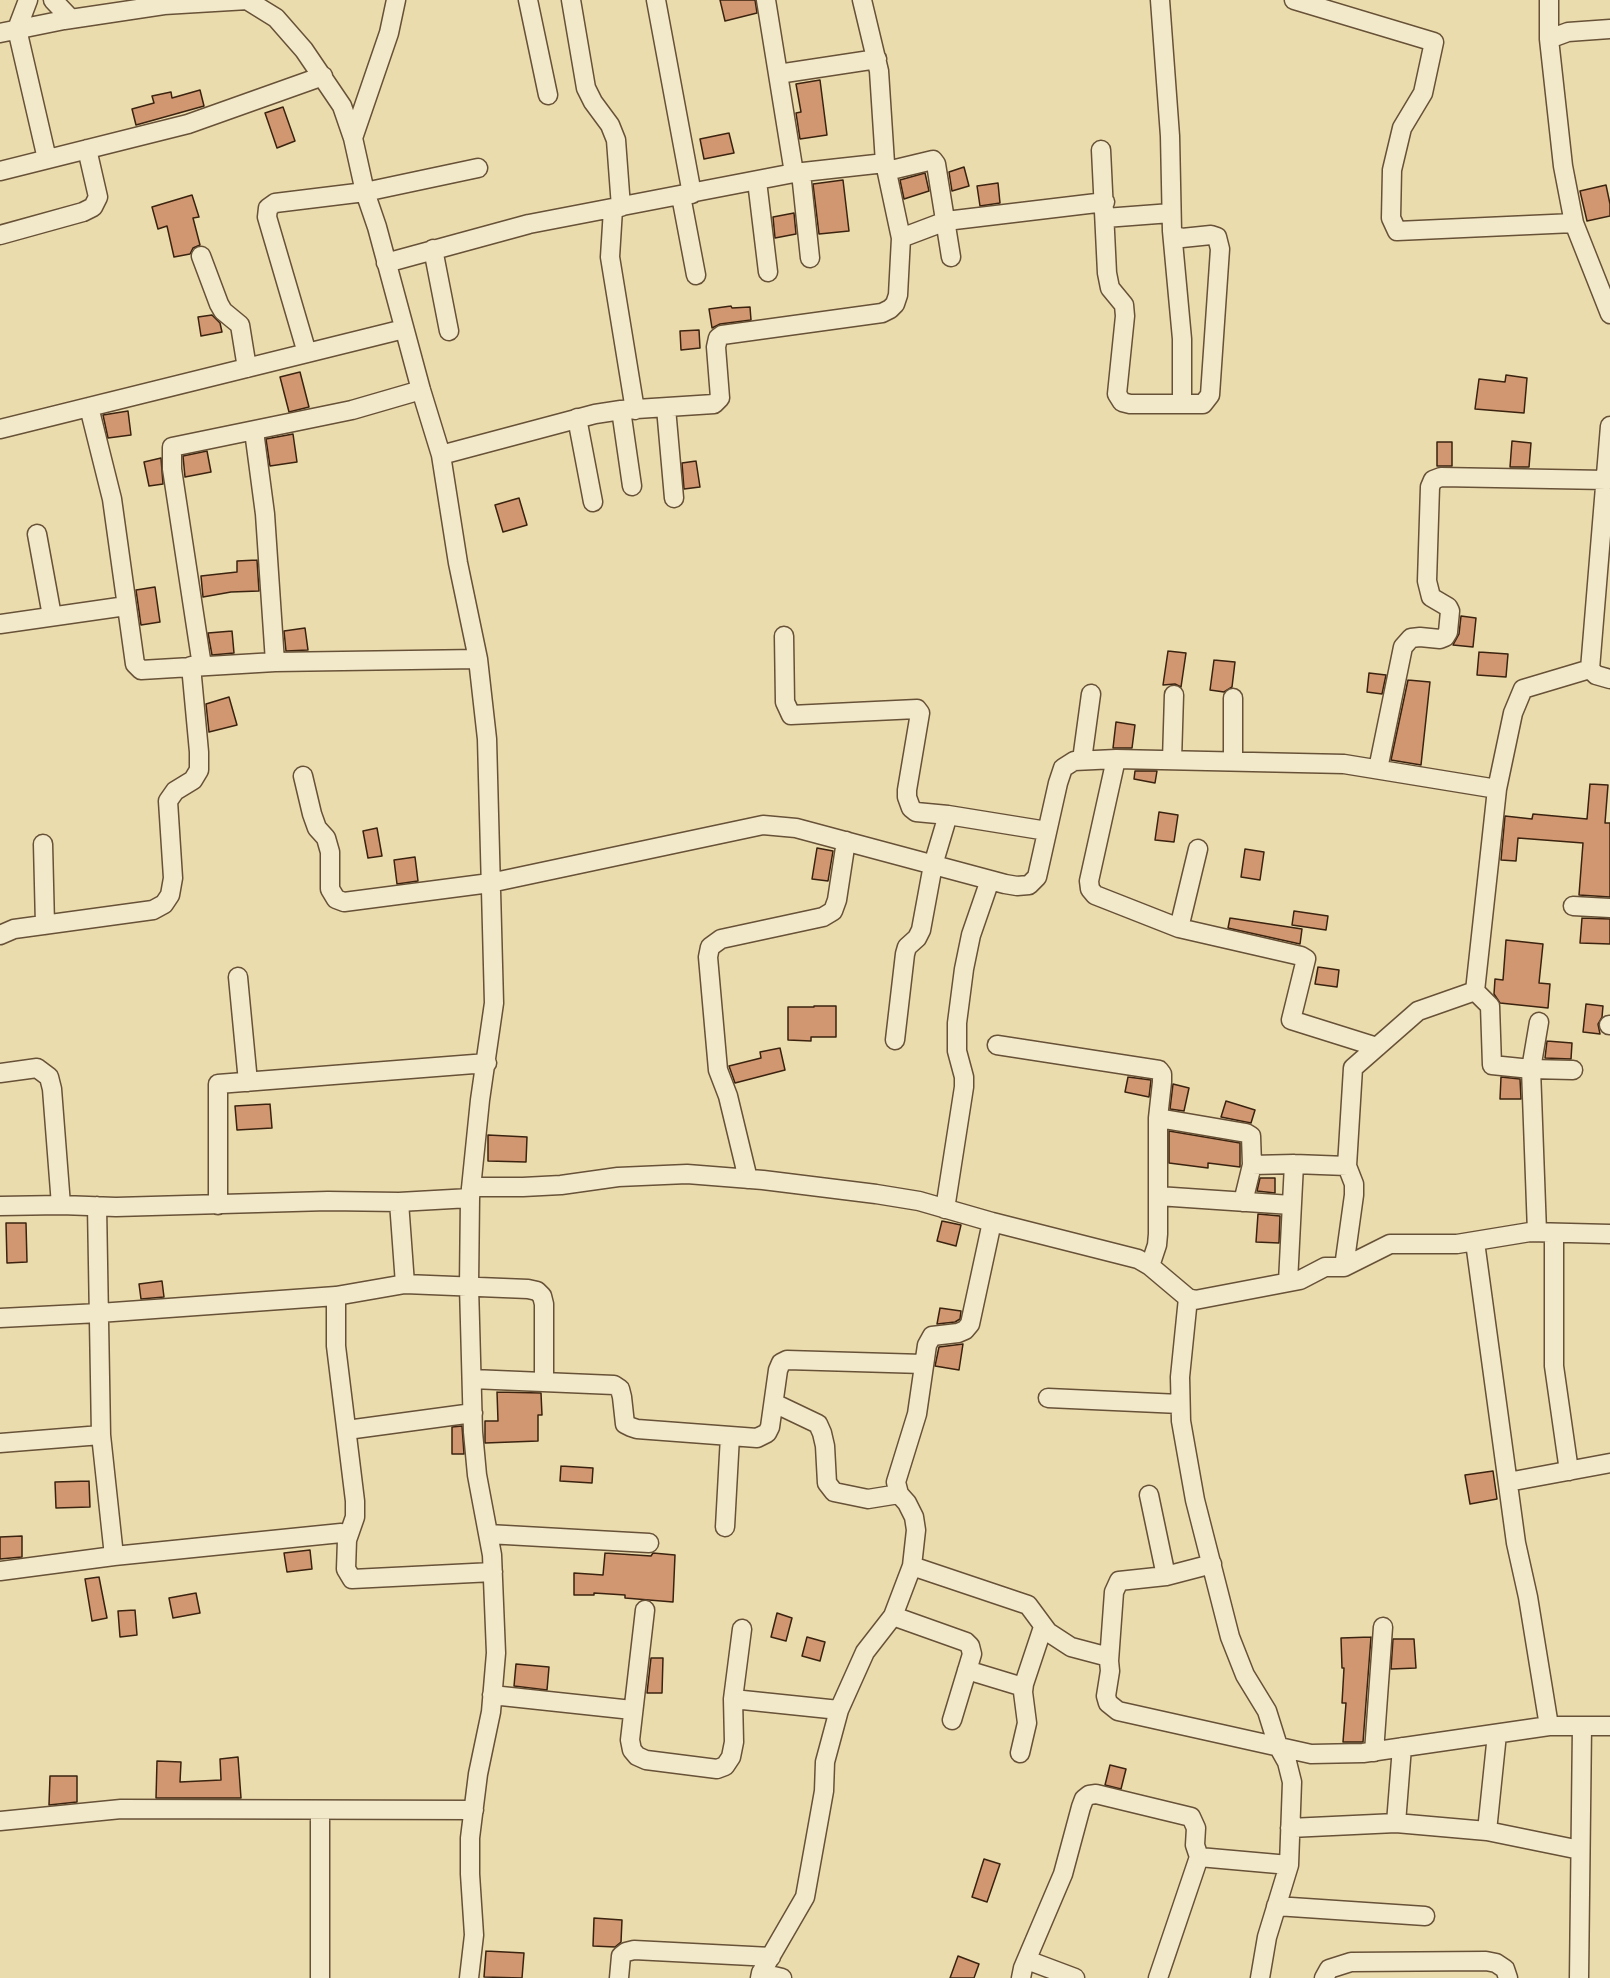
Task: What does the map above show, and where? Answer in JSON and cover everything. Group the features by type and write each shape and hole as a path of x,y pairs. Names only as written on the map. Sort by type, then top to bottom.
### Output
{"street":[{"path":"28,0 8,31 47,159"},
{"path":"53,0 71,19"},
{"path":"8,31 164,5 240,0 248,0 276,18 304,50 342,106 353,138 365,192 441,455 458,563 478,659 487,740 494,1003 480,1100 471,1192 470,1286 477,1475 493,1572 496,1653 491,1712 478,1774 470,1838 474,1935 469,1978"},
{"path":"353,138 389,33 396,0"},
{"path":"528,0 548,94"},
{"path":"571,0 586,88 610,125 616,140 617,208 609,258 628,410 632,486"},
{"path":"656,0 687,195 696,275"},
{"path":"766,0 810,258"},
{"path":"441,455 576,418 628,410 714,404 720,398 716,347 718,338 722,335 882,313 895,304 898,294 901,238 886,167 879,71 862,0"},
{"path":"1160,0 1170,136 1172,231 1182,339 1182,404"},
{"path":"1294,0 1351,9 1434,42 1423,93 1402,129 1392,170 1391,218 1397,231 1574,223"},
{"path":"1549,0 1549,39 1563,166 1574,223 1610,314"},
{"path":"1549,39 1568,32 1610,29"},
{"path":"778,74 877,60"},
{"path":"0,171 188,124 323,76"},
{"path":"0,235 83,212 93,207 98,197 87,149"},
{"path":"1101,150 1107,273 1110,288 1124,305 1125,316 1117,394 1122,402 1130,404 1203,404 1210,395 1220,249 1217,237 1211,235 1182,238 1175,236 1172,231"},
{"path":"386,263 529,224 797,173 886,167 933,160 936,164 951,257"},
{"path":"308,352 267,217 268,208 275,203 365,192 478,168"},
{"path":"757,181 768,273"},
{"path":"901,238 946,221 1105,210 1171,213"},
{"path":"433,249 449,331"},
{"path":"201,256 219,304 240,326 247,368"},
{"path":"0,429 404,328"},
{"path":"0,934 14,929 153,910 164,904 170,895 173,878 168,801 175,791 193,780 199,770 196,666 172,469 172,447 352,410 421,390"},
{"path":"89,407 111,499 135,664 141,670 275,662 478,659"},
{"path":"666,408 674,498"},
{"path":"576,418 593,502"},
{"path":"1610,426 1590,669 1596,675 1610,679"},
{"path":"254,431 265,514 275,662"},
{"path":"1378,769 1403,647 1411,638 1440,639 1448,632 1450,611 1448,607 1431,597 1427,581 1430,487 1433,480 1441,477 1606,480"},
{"path":"37,534 52,616"},
{"path":"0,624 126,606"},
{"path":"784,636 785,702 790,715 917,709 920,713 907,790 908,802 916,812 1047,831"},
{"path":"1475,991 1497,789 1513,713 1523,689 1590,669"},
{"path":"1082,760 1091,694"},
{"path":"1172,760 1174,695"},
{"path":"1233,698 1233,761"},
{"path":"1116,759 1089,881 1090,889 1095,895 1179,928 1301,956 1306,959 1291,1020 1377,1047"},
{"path":"303,776 317,828 326,838 330,852 330,890 336,899 344,902 490,883 763,825 795,828 990,880 1017,886 1029,885 1037,877 1063,768 1074,760 1344,764 1497,789"},
{"path":"895,1041 905,954 907,947 917,938 921,930 933,865 948,815"},
{"path":"748,1179 728,1096 718,1070 708,957 710,947 721,939 823,917 833,911 837,900 846,841"},
{"path":"43,844 45,925"},
{"path":"1179,928 1198,849"},
{"path":"945,1209 964,1087 957,1051 957,1023 964,969 970,935 990,880"},
{"path":"1573,906 1610,908"},
{"path":"238,977 248,1082"},
{"path":"1344,1267 1354,1196 1354,1184 1347,1166 1353,1068 1418,1011 1475,991"},
{"path":"1475,991 1490,1006 1492,1065 1573,1070"},
{"path":"1539,1022 1531,1069 1546,1232 1554,1366 1569,1471"},
{"path":"997,1045 1159,1070 1162,1074 1158,1118 1157,1245 1150,1266"},
{"path":"218,1204 219,1084 487,1063"},
{"path":"0,1073 37,1068 49,1077 52,1089 61,1205"},
{"path":"1158,1118 1246,1133 1251,1136 1252,1165 1243,1202"},
{"path":"1288,1282 1294,1164"},
{"path":"1252,1165 1347,1166"},
{"path":"0,1206 399,1202 618,1177 665,1174 748,1179 867,1192 919,1201 1138,1259 1150,1266 1188,1298 1195,1300 1300,1280 1325,1267 1344,1267 1390,1244 1475,1242 1510,1234 1546,1232 1610,1234"},
{"path":"1158,1196 1291,1205"},
{"path":"399,1202 405,1284"},
{"path":"97,1206 101,1435 114,1556"},
{"path":"782,1978 761,1976 805,1897 824,1791 825,1762 839,1710 865,1652 893,1616 912,1566 916,1530 914,1517 899,1494 896,1482 917,1414 927,1345 932,1336 957,1333 965,1330 970,1324 992,1222"},
{"path":"1475,1242 1516,1543 1528,1597 1549,1726"},
{"path":"0,1318 336,1296 405,1284 528,1289 537,1291 542,1296 544,1304 544,1382"},
{"path":"336,1296 336,1346 355,1501 355,1517 347,1540 346,1569 352,1580 493,1572"},
{"path":"1188,1298 1180,1377 1180,1404 1195,1500 1230,1637 1245,1675 1267,1711 1278,1746 1287,1762 1292,1782 1289,1865 1267,1937 1260,1978"},
{"path":"472,1379 614,1385 620,1389 625,1424 638,1429 762,1437 770,1427 778,1370 787,1360 923,1364"},
{"path":"1048,1398 1180,1404"},
{"path":"774,1403 818,1424 825,1446 827,1483 834,1492 868,1499 899,1494"},
{"path":"347,1430 473,1413"},
{"path":"0,1443 101,1435"},
{"path":"725,1527 730,1436"},
{"path":"1508,1482 1610,1463"},
{"path":"1149,1496 1166,1576"},
{"path":"0,1571 114,1556 341,1533 347,1540"},
{"path":"488,1534 649,1543"},
{"path":"1212,1564 1166,1576 1126,1578 1116,1585 1106,1696 1112,1708 1311,1754 1374,1752 1549,1726 1610,1726"},
{"path":"912,1566 1028,1605 1043,1627 1071,1647 1099,1653 1109,1661"},
{"path":"645,1610 630,1740 632,1750 637,1756 646,1760 717,1769 725,1766 731,1757 734,1742 733,1699 742,1629"},
{"path":"893,1616 966,1642 970,1646 972,1654 952,1720"},
{"path":"1020,1753 1027,1723 1023,1687 1043,1627"},
{"path":"1374,1752 1383,1627"},
{"path":"967,1670 1023,1687"},
{"path":"492,1695 632,1710"},
{"path":"733,1699 839,1710"},
{"path":"1579,1978 1582,1726"},
{"path":"1487,1831 1497,1734"},
{"path":"1396,1822 1402,1748"},
{"path":"1021,1978 1064,1874 1084,1799 1096,1794 1191,1817 1196,1828 1195,1845 1199,1857 1158,1978"},
{"path":"0,1821 121,1809 474,1810"},
{"path":"320,1809 320,1978"},
{"path":"1290,1828 1396,1822 1487,1831 1581,1850"},
{"path":"1199,1857 1289,1865"},
{"path":"1276,1906 1425,1916"},
{"path":"619,1978 621,1956 634,1950 771,1957"},
{"path":"1027,1960 1075,1978"},
{"path":"1324,1978 1329,1969 1351,1962 1486,1961 1496,1963 1505,1969 1508,1978"}],"building":[{"path":"720,0 755,0 757,13 725,21"},
{"path":"820,80 827,135 800,139 796,113 801,112 796,84"},
{"path":"200,90 204,106 136,125 132,109 154,103 152,96 171,92 172,98"},
{"path":"283,107 295,141 277,148 265,113"},
{"path":"729,133 734,153 704,159 700,139"},
{"path":"964,167 969,186 952,191 949,172"},
{"path":"925,173 929,191 904,199 900,180"},
{"path":"843,180 849,231 819,234 813,184"},
{"path":"998,183 1000,203 980,206 977,186"},
{"path":"1606,185 1610,216 1587,221 1580,191"},
{"path":"192,195 199,217 193,218 200,245 193,248 190,254 174,257 167,226 158,229 152,207"},
{"path":"794,213 796,234 775,238 773,217"},
{"path":"731,306 732,308 750,307 751,320 720,324 712,328 709,309"},
{"path":"212,315 220,323 222,332 201,336 198,317"},
{"path":"699,330 700,348 681,350 680,331"},
{"path":"300,372 309,407 289,412 280,377"},
{"path":"1506,375 1527,378 1524,413 1475,409 1479,379 1505,382"},
{"path":"128,411 131,435 108,438 103,415"},
{"path":"293,434 297,462 270,466 266,439"},
{"path":"1512,441 1531,443 1529,467 1510,467"},
{"path":"1437,442 1452,442 1452,466 1437,466"},
{"path":"207,451 211,472 185,477 183,456"},
{"path":"161,458 163,484 149,486 144,462"},
{"path":"696,461 700,487 684,489 682,463"},
{"path":"519,498 527,525 503,532 495,505"},
{"path":"257,560 259,591 231,592 203,597 201,576 237,572 237,561"},
{"path":"155,587 160,622 141,625 136,590"},
{"path":"1461,616 1476,618 1473,647 1453,645 1459,634"},
{"path":"305,628 308,650 286,651 284,631"},
{"path":"232,631 234,653 212,655 208,633"},
{"path":"1168,651 1186,653 1181,687 1175,684 1163,685"},
{"path":"1479,652 1508,654 1506,677 1477,675"},
{"path":"1214,660 1235,662 1232,687 1224,692 1210,690"},
{"path":"1369,673 1386,675 1382,694 1367,692"},
{"path":"1408,680 1430,682 1421,765 1391,760"},
{"path":"229,697 237,725 209,732 206,704"},
{"path":"1116,722 1135,725 1132,748 1113,748"},
{"path":"1135,771 1157,771 1155,783 1134,779"},
{"path":"1590,784 1608,785 1605,823 1610,823 1610,897 1579,895 1583,843 1518,838 1516,861 1501,860 1505,816 1532,819 1533,814 1587,819"},
{"path":"1159,812 1178,815 1174,842 1155,840"},
{"path":"377,828 382,856 368,858 363,831"},
{"path":"817,848 833,851 828,881 812,879"},
{"path":"1245,849 1264,852 1260,880 1241,877"},
{"path":"415,857 418,881 397,884 394,860"},
{"path":"1294,911 1328,916 1326,930 1292,925"},
{"path":"1230,918 1302,929 1300,944 1228,928"},
{"path":"1582,918 1610,919 1610,944 1580,943"},
{"path":"1506,940 1543,944 1539,983 1550,984 1548,1008 1500,1003 1494,994 1495,979 1503,980"},
{"path":"1318,967 1339,970 1337,987 1315,984"},
{"path":"1586,1004 1603,1006 1602,1017 1598,1024 1600,1034 1583,1032"},
{"path":"836,1006 836,1037 811,1037 811,1041 788,1040 788,1007"},
{"path":"1547,1041 1572,1043 1571,1059 1545,1058"},
{"path":"780,1048 785,1070 735,1083 729,1066 761,1058 760,1052"},
{"path":"1128,1077 1151,1080 1149,1097 1125,1092"},
{"path":"1501,1077 1520,1079 1521,1099 1500,1099"},
{"path":"1173,1084 1189,1088 1184,1111 1170,1109"},
{"path":"1226,1101 1255,1110 1251,1123 1221,1117"},
{"path":"270,1104 272,1128 237,1130 235,1106"},
{"path":"1169,1131 1240,1143 1240,1167 1208,1163 1208,1168 1169,1163"},
{"path":"488,1135 527,1137 526,1162 488,1161"},
{"path":"1260,1178 1275,1178 1275,1193 1257,1191"},
{"path":"1258,1214 1280,1216 1279,1243 1256,1242"},
{"path":"942,1221 961,1225 956,1246 937,1241"},
{"path":"6,1223 26,1223 27,1262 7,1263"},
{"path":"162,1281 164,1297 141,1299 139,1284"},
{"path":"940,1308 961,1311 960,1319 955,1322 937,1324"},
{"path":"963,1344 959,1370 935,1366 939,1347"},
{"path":"497,1392 541,1393 542,1415 538,1415 538,1441 485,1443 485,1421 498,1421"},
{"path":"462,1426 464,1454 452,1454 452,1427"},
{"path":"561,1466 593,1468 592,1483 560,1481"},
{"path":"1493,1471 1497,1499 1470,1504 1465,1475"},
{"path":"89,1481 90,1507 56,1508 55,1482"},
{"path":"22,1536 22,1557 0,1559 0,1537"},
{"path":"310,1550 312,1569 287,1572 284,1553"},
{"path":"605,1553 675,1555 673,1602 625,1598 625,1595 594,1593 594,1595 574,1595 574,1573 603,1575"},
{"path":"99,1577 107,1618 92,1621 85,1579"},
{"path":"196,1593 200,1613 173,1618 169,1598"},
{"path":"135,1610 137,1635 120,1637 118,1611"},
{"path":"777,1613 792,1618 786,1641 771,1637"},
{"path":"807,1637 825,1642 820,1661 802,1656"},
{"path":"1371,1637 1363,1742 1343,1742 1346,1703 1342,1703 1344,1668 1342,1668 1341,1638"},
{"path":"1393,1639 1414,1639 1416,1668 1391,1669"},
{"path":"651,1658 663,1658 662,1693 647,1693"},
{"path":"516,1664 549,1667 547,1690 514,1686"},
{"path":"238,1757 241,1798 156,1798 157,1761 181,1762 180,1782 221,1780 220,1759"},
{"path":"1110,1765 1126,1769 1121,1789 1105,1785"},
{"path":"50,1776 77,1776 77,1802 49,1805"},
{"path":"984,1859 1000,1864 987,1902 972,1897"},
{"path":"594,1918 622,1920 621,1942 615,1947 593,1946"},
{"path":"486,1951 524,1953 522,1978 484,1977"},
{"path":"958,1956 979,1964 974,1978 950,1978"}]}
